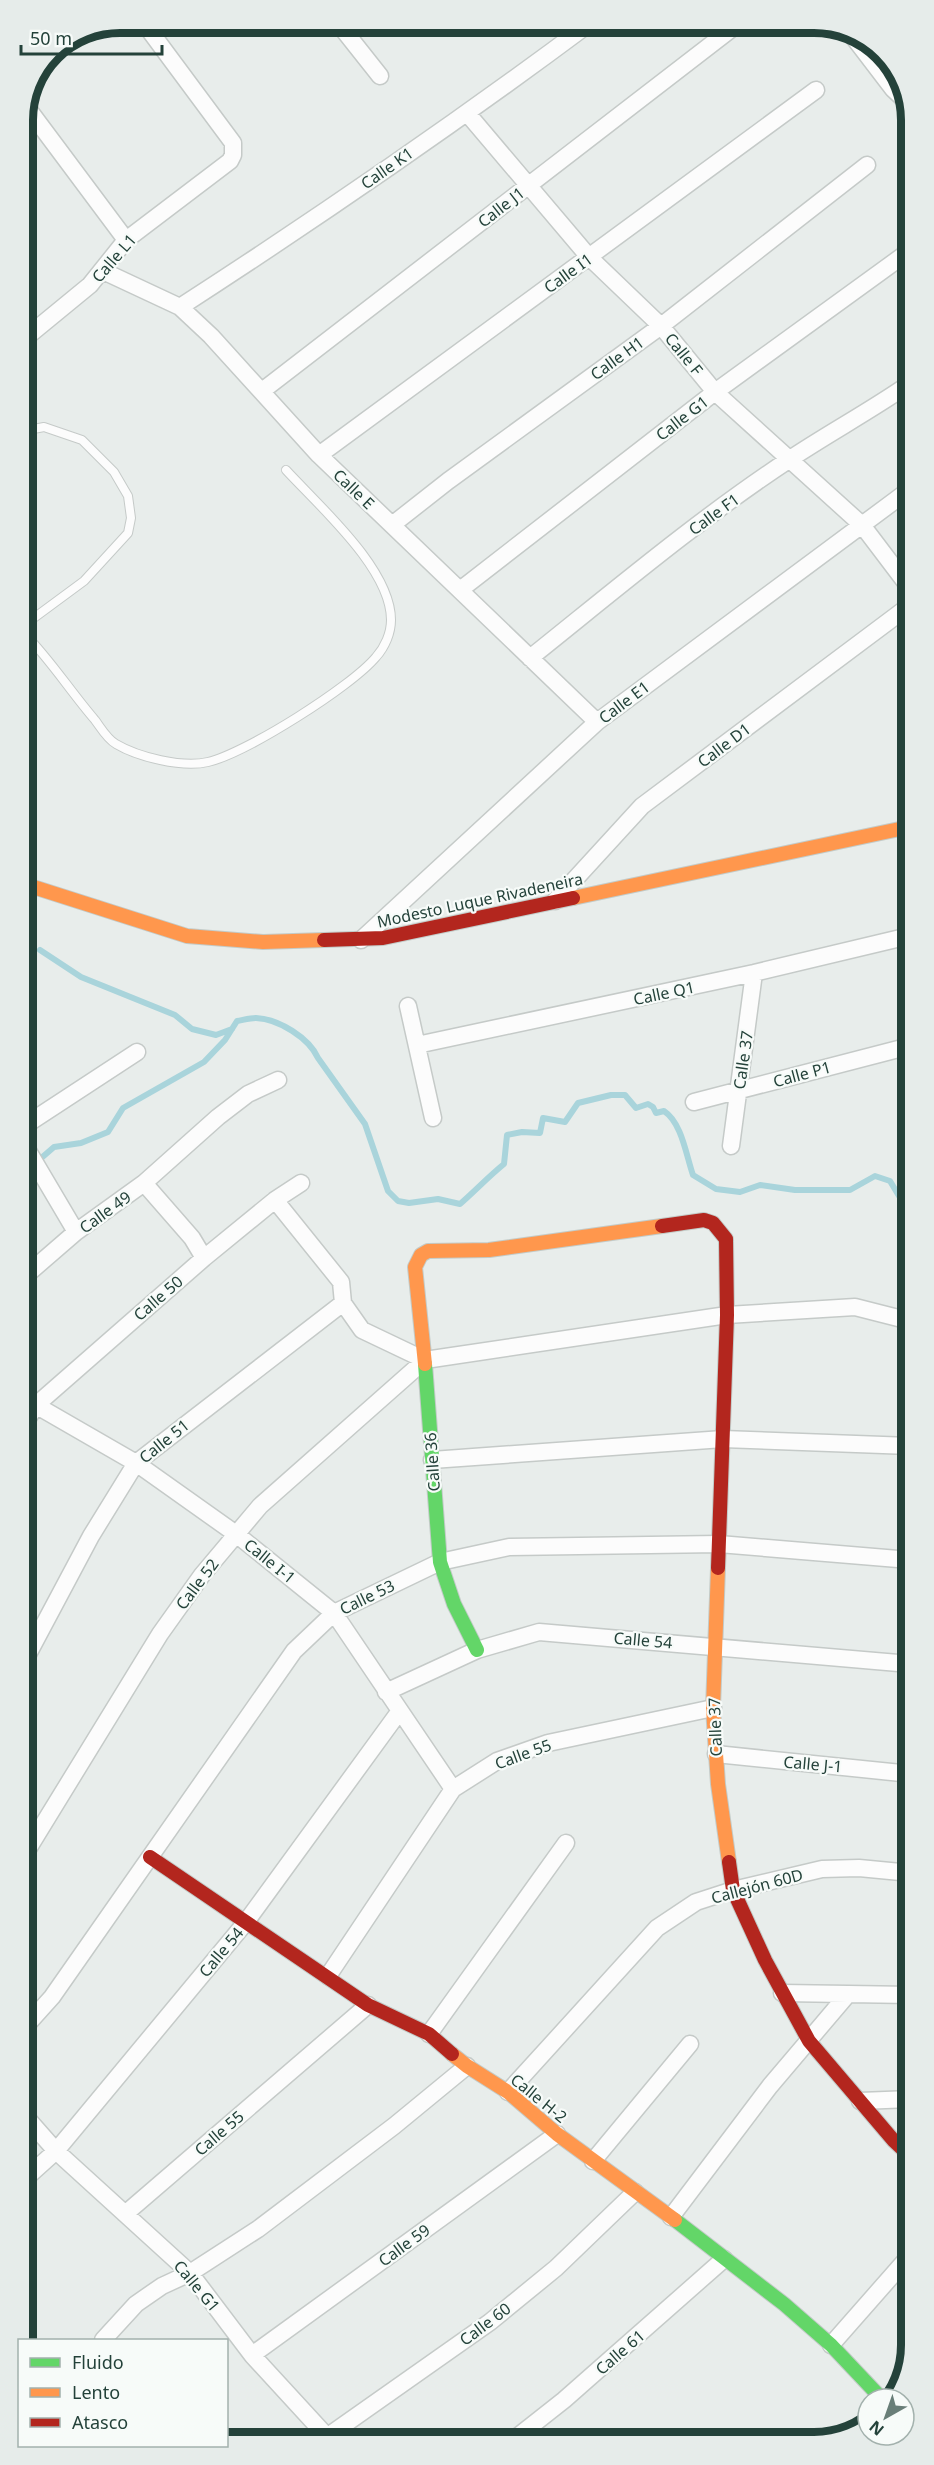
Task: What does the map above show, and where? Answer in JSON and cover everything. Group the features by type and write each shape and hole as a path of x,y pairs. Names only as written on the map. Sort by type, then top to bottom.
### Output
{"street":[{"name":"Calle L1","path":"33,332 90,285 126,240 230,161 233,155 233,143 152,33"},
{"path":"347,33 380,76"},
{"name":"Calle K1","path":"180,307 288,237 467,113 576,33"},
{"name":"Calle J1","path":"262,391 726,33"},
{"path":"861,47 896,92"},
{"name":"Calle I1","path":"319,455 816,90"},
{"name":"Calle F","path":"467,113 589,257 661,326 715,392 862,525 901,576"},
{"path":"33,115 126,240"},
{"name":"Calle H1","path":"392,525 448,481 661,326 867,165"},
{"name":"Calle G1","path":"460,590 715,392 901,257"},
{"name":"Calle E","path":"102,272 180,307 211,336 319,455 597,722"},
{"name":"Calle F1","path":"530,658 659,554 790,459 872,410 901,390"},
{"name":"Calle E1","path":"361,940 597,722 901,496"},
{"name":"Calle D1","path":"555,901 642,806 901,612"},
{"name":"Modesto Luque Rivadeneira","path":"33,887 187,936 263,942 361,940 383,938 901,829"},
{"name":"Calle Q1","path":"417,1045 754,974 901,938"},
{"name":"Calle 37","path":"731,1146 754,974"},
{"path":"408,1006 433,1118"},
{"name":"Calle P1","path":"694,1102 901,1048"},
{"path":"33,1120 137,1053"},
{"name":"Calle 49","path":"33,1269 76,1232 144,1183 218,1117 248,1094 278,1080"},
{"path":"33,1159 76,1232"},
{"path":"144,1183 192,1238 204,1258"},
{"name":"Calle 50","path":"33,1400 275,1200 301,1183"},
{"path":"275,1200 341,1282 343,1303 362,1330 424,1359 727,1315 855,1307 901,1319"},
{"name":"Calle 37","path":"415,1267 421,1256 428,1251 489,1250 704,1220 714,1223 726,1239 727,1315 713,1708 718,1784 733,1890 765,1960 809,2041 901,2148"},
{"name":"Calle 36","path":"415,1267 440,1562 454,1604 477,1650"},
{"name":"Calle 51","path":"33,1645 91,1536 136,1463 343,1303"},
{"name":"Calle 52","path":"33,1841 160,1634 202,1575 260,1506 424,1359"},
{"name":"Calle I-1","path":"33,1404 136,1463 236,1534 334,1613 453,1789"},
{"path":"432,1460 723,1439 901,1446"},
{"name":"Calle 53","path":"33,2018 52,1997 294,1651 334,1613 440,1562 509,1547 719,1544 901,1559"},
{"name":"Calle 54","path":"386,1692 477,1650 539,1632 901,1663"},
{"name":"Calle 55","path":"328,1976 453,1789 497,1761 548,1743 713,1708"},
{"name":"Calle 54","path":"33,2172 56,2151 246,1922 399,1712"},
{"name":"Calle J-1","path":"716,1754 901,1773"},
{"path":"429,2034 567,1843"},
{"name":"Calle H-2","path":"150,1857 368,2005 429,2034 467,2066 508,2092 557,2134 671,2217 784,2304 831,2345 871,2387"},
{"name":"Callejón 60D","path":"508,2092 657,1928 696,1902 733,1890 822,1869 859,1868 901,1873"},
{"path":"783,1993 901,1995"},
{"path":"671,2217 770,2086 848,1994"},
{"name":"Calle 55","path":"125,2214 368,2005"},
{"path":"593,2161 690,2044"},
{"path":"104,2339 136,2304 162,2286 190,2273 258,2229 394,2126 467,2066"},
{"path":"860,2101 901,2100"},
{"name":"Calle G1","path":"33,2126 56,2151 190,2273 252,2355 319,2432"},
{"name":"Calle 59","path":"252,2355 557,2134"},
{"name":"Calle 60","path":"337,2432 490,2322 556,2268 635,2192"},
{"name":"Calle 61","path":"522,2432 564,2400 724,2259"},
{"path":"831,2345 901,2265"}],"lane":[{"path":"33,429 44,427 82,440 114,472 128,496 131,518 128,533 84,581 33,619"},
{"path":"33,642 113,742 151,758 181,762 207,762 246,747 345,686 376,657 388,638 391,620 388,599 380,577 363,554 286,470"}],"waterway":[{"path":"40,950 81,977 175,1015 192,1029 216,1035 232,1029"},
{"path":"33,1165 54,1147 81,1143 108,1132 123,1108 204,1062 225,1040 237,1021 256,1018 283,1026 308,1043 365,1124 388,1191 398,1201 409,1203 438,1199 460,1204 504,1164 507,1135 522,1132 540,1133 543,1118 565,1122 578,1103 611,1095 625,1095 636,1108 648,1104 656,1113 664,1111 670,1116 683,1140 693,1175 716,1189 740,1192 760,1185 795,1190 850,1190 875,1176 890,1181 901,1198"}],"traffic: fast":[{"path":"425,1364 440,1562 454,1604 477,1650"},
{"path":"675,2220 784,2304 831,2345 871,2387"}],"traffic: slow":[{"path":"573,898 901,829"},
{"path":"33,887 187,936 263,942 324,940"},
{"path":"425,1364 415,1267 421,1255 428,1251 489,1250 662,1226"},
{"path":"718,1568 713,1708 718,1784 729,1862"},
{"path":"452,2054 508,2092 557,2134 675,2220"}],"traffic: jam":[{"path":"324,940 383,938 573,898"},
{"path":"662,1226 704,1220 713,1223 726,1239 727,1315 718,1568"},
{"path":"150,1857 368,2005 429,2034 452,2054"},
{"path":"729,1862 733,1890 765,1960 809,2041 901,2148"}]}
